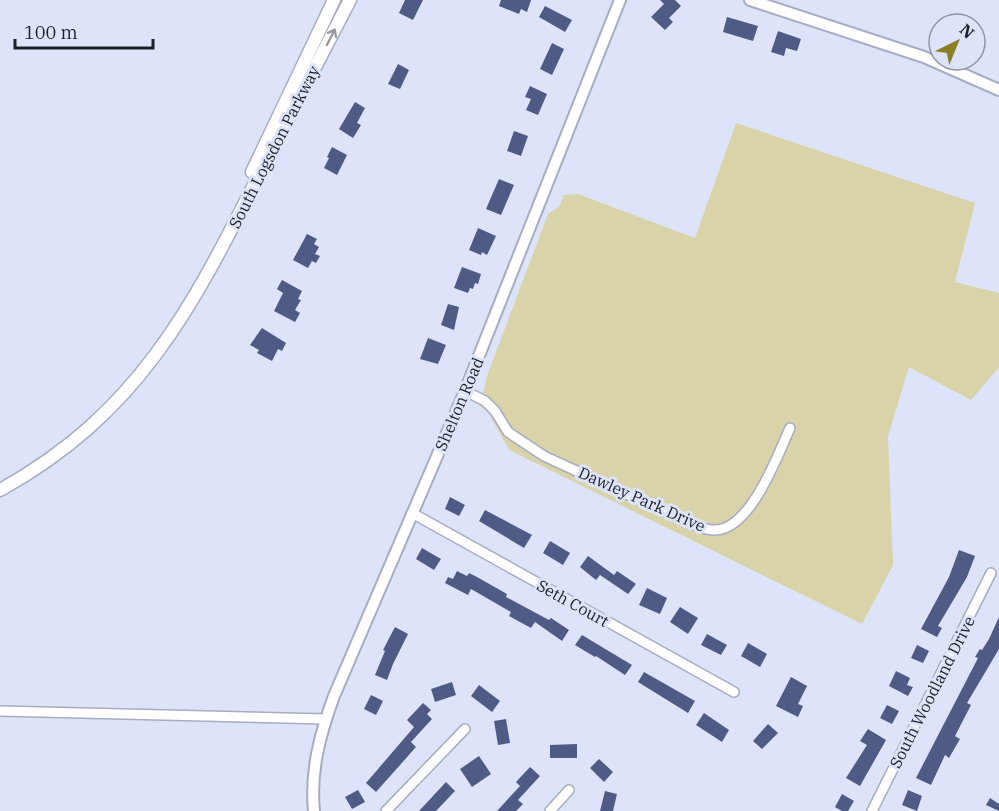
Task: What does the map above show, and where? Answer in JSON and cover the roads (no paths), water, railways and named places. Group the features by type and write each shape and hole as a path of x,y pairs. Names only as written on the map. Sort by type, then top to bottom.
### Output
{"main road":[{"name":"South Logsdon Parkway","path":"196,293 219,239 334,0"},
{"name":"South Logsdon Parkway","path":"0,490 51,458 88,430 134,383 165,344 225,242 350,0"}],"street":[{"name":"Shelton Road","path":"314,811 314,775 326,719 465,391 620,0"},
{"path":"750,0 924,57 999,90"},
{"name":"Dawley Park Drive","path":"465,391 485,401 495,411 508,432 544,456 689,523 710,530 730,525 750,508 790,429"},
{"name":"Seth Court","path":"412,513 734,692"},
{"name":"South Woodland Drive","path":"872,811 991,573"},
{"path":"0,711 326,719"},
{"path":"386,811 465,729"},
{"path":"550,811 569,790"}]}
